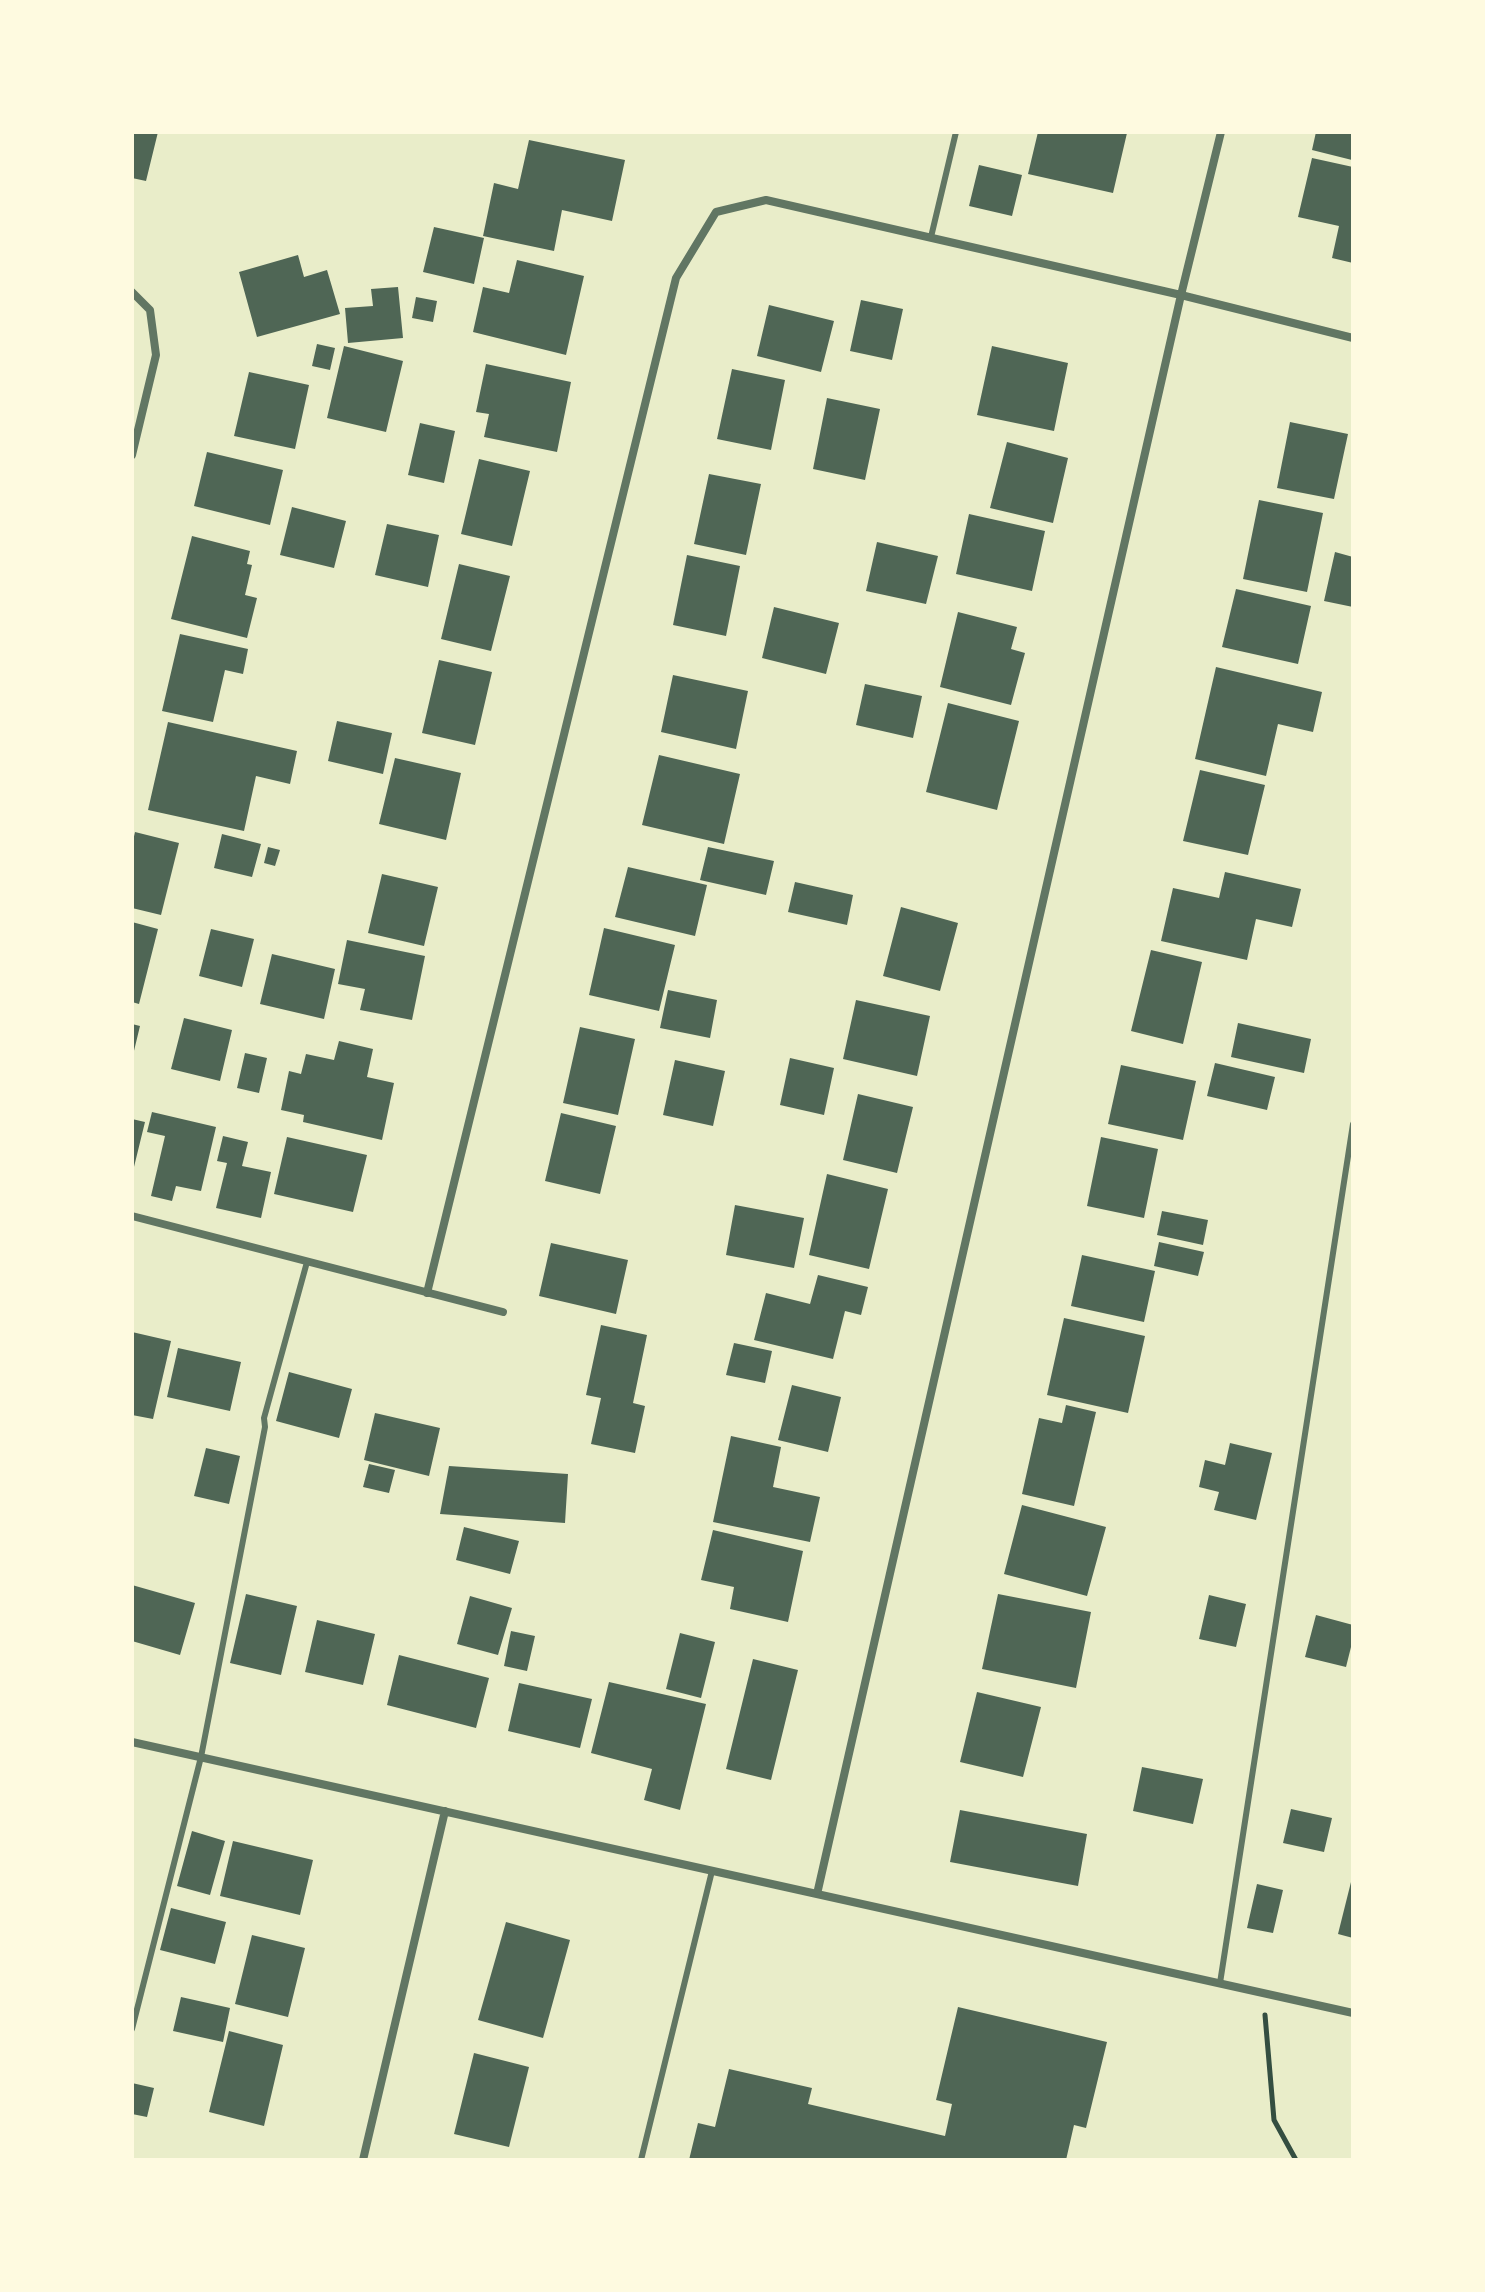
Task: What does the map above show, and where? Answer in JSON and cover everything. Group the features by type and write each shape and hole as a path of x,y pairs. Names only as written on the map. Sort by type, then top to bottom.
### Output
{"street":[{"path":"817,1894 1181,295 1221,132"},
{"path":"427,1293 676,278 716,212 766,200 1181,295 1353,338"},
{"path":"132,292 150,310 156,355 132,455"},
{"path":"132,1216 503,1312"},
{"path":"132,1742 1353,2013"},
{"path":"363,2160 445,1811"}],"lane":[{"path":"931,237 956,132"},
{"path":"1220,1983 1353,1124"},
{"path":"132,2029 201,1757 263,1442 264,1418 307,1262"},
{"path":"641,2160 712,1871"}],"path":[{"path":"1264,1993 1274,2120 1296,2160"}],"building":[{"path":"132,132 158,132 146,181 132,178"},
{"path":"1038,132 1127,133 1113,193 1028,174"},
{"path":"1316,132 1353,132 1352,160 1312,150"},
{"path":"529,140 625,160 612,221 562,210 554,251 483,236 494,183 518,189"},
{"path":"1312,158 1353,167 1353,263 1332,258 1339,226 1298,217"},
{"path":"979,165 1022,175 1012,216 969,206"},
{"path":"434,227 484,238 474,284 423,272"},
{"path":"298,255 304,277 327,270 340,314 257,337 239,272"},
{"path":"517,260 584,276 566,355 473,332 483,287 509,293"},
{"path":"398,287 403,338 348,343 345,308 373,306 371,289"},
{"path":"416,297 437,301 433,322 412,318"},
{"path":"861,300 903,309 892,360 850,351"},
{"path":"769,305 834,321 821,372 757,356"},
{"path":"317,344 335,348 330,370 312,366"},
{"path":"344,346 403,361 386,432 327,418"},
{"path":"992,346 1068,363 1054,431 977,415"},
{"path":"486,364 571,382 557,452 484,437 489,414 476,412"},
{"path":"732,369 785,380 771,450 717,439"},
{"path":"249,372 309,385 295,449 234,436"},
{"path":"827,398 880,409 865,480 813,469"},
{"path":"1290,422 1348,434 1334,499 1277,488"},
{"path":"420,423 455,431 444,483 408,475"},
{"path":"1007,442 1068,458 1053,523 990,508"},
{"path":"207,452 283,470 270,525 194,506"},
{"path":"479,459 530,471 512,546 461,534"},
{"path":"709,474 761,484 746,555 694,544"},
{"path":"1259,500 1323,513 1307,592 1243,579"},
{"path":"292,507 346,521 334,568 280,555"},
{"path":"969,514 1045,531 1032,591 956,574"},
{"path":"387,524 439,535 428,587 375,575"},
{"path":"192,536 250,551 247,564 252,565 245,595 257,598 247,638 171,619"},
{"path":"877,542 938,556 926,604 866,591"},
{"path":"1335,552 1353,557 1353,607 1324,601"},
{"path":"687,555 740,566 726,636 673,625"},
{"path":"459,564 510,576 491,651 441,639"},
{"path":"1236,589 1311,606 1298,664 1222,647"},
{"path":"774,607 839,623 826,674 762,658"},
{"path":"958,612 1017,627 1011,649 1025,653 1011,705 940,687"},
{"path":"180,634 248,649 243,674 225,670 213,722 162,711"},
{"path":"439,660 492,672 475,745 422,733"},
{"path":"1216,667 1322,692 1313,732 1278,724 1266,776 1195,759"},
{"path":"673,675 748,691 736,749 661,732"},
{"path":"865,684 922,696 913,738 856,725"},
{"path":"948,703 1019,721 997,810 926,792"},
{"path":"337,721 392,733 383,774 328,761"},
{"path":"168,722 297,751 290,784 256,776 244,831 148,810"},
{"path":"659,755 740,774 724,844 642,825"},
{"path":"395,758 461,773 446,840 379,824"},
{"path":"1200,770 1265,785 1248,855 1183,841"},
{"path":"135,832 179,843 161,915 132,908 132,845"},
{"path":"222,834 261,844 252,877 214,868"},
{"path":"268,847 280,850 275,866 264,863"},
{"path":"708,847 774,861 766,895 700,880"},
{"path":"628,867 707,885 695,936 615,917"},
{"path":"1225,872 1301,889 1292,927 1256,919 1247,960 1161,941 1173,888 1219,898"},
{"path":"382,874 438,887 424,946 368,933"},
{"path":"795,882 853,895 847,925 788,912"},
{"path":"901,907 958,923 940,991 883,976"},
{"path":"132,922 158,929 139,1004 132,1002"},
{"path":"604,928 675,945 659,1011 589,995"},
{"path":"211,929 254,939 242,987 199,976"},
{"path":"347,940 425,956 412,1020 360,1010 365,989 338,984"},
{"path":"1151,950 1202,962 1183,1044 1131,1031"},
{"path":"272,954 335,969 324,1019 260,1004"},
{"path":"668,990 717,1000 710,1038 660,1028"},
{"path":"856,1000 930,1016 917,1076 843,1059"},
{"path":"184,1018 232,1030 220,1081 171,1069"},
{"path":"1238,1023 1311,1039 1304,1073 1231,1057"},
{"path":"132,1024 140,1026 133,1055 132,1055"},
{"path":"580,1027 635,1039 618,1115 563,1103"},
{"path":"339,1041 373,1049 367,1077 394,1083 382,1140 303,1122 304,1115 281,1110 289,1071 301,1074 306,1054 334,1060"},
{"path":"245,1053 267,1058 259,1093 237,1088"},
{"path":"790,1058 834,1068 824,1115 780,1105"},
{"path":"675,1060 725,1071 713,1126 663,1115"},
{"path":"1215,1063 1275,1077 1267,1110 1207,1096"},
{"path":"1121,1065 1196,1081 1183,1140 1108,1124"},
{"path":"858,1094 913,1107 897,1173 843,1160"},
{"path":"152,1112 216,1127 201,1191 176,1186 172,1201 151,1196 165,1136 147,1132"},
{"path":"561,1113 616,1126 600,1194 545,1181"},
{"path":"132,1119 145,1122 133,1171 132,1171"},
{"path":"223,1136 248,1142 242,1166 271,1172 261,1218 216,1208 227,1163 217,1161"},
{"path":"287,1137 367,1155 353,1212 274,1194"},
{"path":"1101,1137 1158,1149 1144,1218 1087,1206"},
{"path":"827,1174 888,1189 869,1269 809,1255"},
{"path":"735,1205 804,1218 794,1268 726,1255"},
{"path":"1162,1211 1208,1220 1203,1245 1157,1235"},
{"path":"1159,1242 1204,1252 1198,1276 1154,1266"},
{"path":"551,1243 628,1260 616,1314 539,1296"},
{"path":"1082,1255 1155,1271 1144,1322 1071,1306"},
{"path":"818,1275 868,1287 861,1315 845,1311 833,1359 754,1340 766,1293 810,1304"},
{"path":"1064,1318 1145,1336 1128,1413 1047,1395"},
{"path":"601,1325 647,1335 633,1403 645,1406 635,1453 591,1444 601,1398 586,1395"},
{"path":"132,1332 171,1341 153,1419 132,1415"},
{"path":"734,1343 772,1351 765,1383 726,1375"},
{"path":"178,1348 241,1362 230,1411 167,1397"},
{"path":"289,1372 352,1389 339,1438 276,1421"},
{"path":"792,1385 841,1397 828,1452 778,1440"},
{"path":"1066,1405 1096,1412 1074,1506 1022,1494 1039,1418 1062,1423"},
{"path":"375,1413 440,1428 429,1476 364,1460"},
{"path":"731,1436 781,1447 773,1487 820,1497 810,1542 713,1522"},
{"path":"1230,1443 1272,1453 1256,1520 1214,1510 1219,1492 1199,1487 1205,1460 1225,1465"},
{"path":"206,1448 240,1456 229,1504 194,1496"},
{"path":"369,1464 395,1470 389,1493 363,1487"},
{"path":"449,1466 568,1474 565,1523 440,1514"},
{"path":"1022,1505 1106,1527 1087,1596 1004,1574"},
{"path":"464,1527 519,1541 510,1574 456,1560"},
{"path":"713,1530 803,1551 788,1622 730,1609 734,1587 701,1580"},
{"path":"132,1585 195,1603 180,1655 132,1641"},
{"path":"246,1594 297,1606 281,1675 230,1663"},
{"path":"998,1594 1091,1612 1076,1688 982,1669"},
{"path":"1209,1595 1246,1604 1236,1647 1199,1639"},
{"path":"470,1596 512,1608 498,1655 457,1644"},
{"path":"1316,1615 1353,1625 1346,1667 1305,1657"},
{"path":"317,1620 375,1634 363,1685 305,1672"},
{"path":"511,1631 535,1636 527,1671 504,1666"},
{"path":"680,1633 715,1642 701,1698 666,1689"},
{"path":"399,1655 489,1678 476,1728 387,1705"},
{"path":"753,1659 798,1670 771,1780 726,1769"},
{"path":"609,1682 706,1704 680,1810 644,1800 652,1769 591,1753"},
{"path":"519,1683 592,1699 580,1748 508,1731"},
{"path":"977,1692 1041,1707 1023,1777 960,1762"},
{"path":"1142,1767 1203,1779 1193,1824 1133,1811"},
{"path":"1291,1809 1332,1818 1324,1852 1283,1843"},
{"path":"960,1810 1087,1834 1078,1886 950,1862"},
{"path":"192,1831 225,1841 210,1895 177,1886"},
{"path":"233,1841 313,1860 300,1915 220,1896"},
{"path":"1353,1879 1353,1938 1338,1934"},
{"path":"1257,1884 1283,1890 1273,1933 1247,1928"},
{"path":"171,1908 226,1922 215,1964 160,1950"},
{"path":"506,1922 570,1940 543,2038 478,2020"},
{"path":"252,1935 305,1948 288,2017 235,2004"},
{"path":"181,1997 230,2008 223,2042 173,2031"},
{"path":"958,2007 1107,2042 1086,2128 1074,2125 1066,2160 689,2160 698,2123 715,2127 729,2069 812,2088 808,2104 945,2136 952,2104 936,2100"},
{"path":"229,2031 283,2045 264,2126 209,2112"},
{"path":"474,2053 529,2067 509,2147 454,2134"},
{"path":"132,2083 154,2088 147,2117 132,2114"}]}
